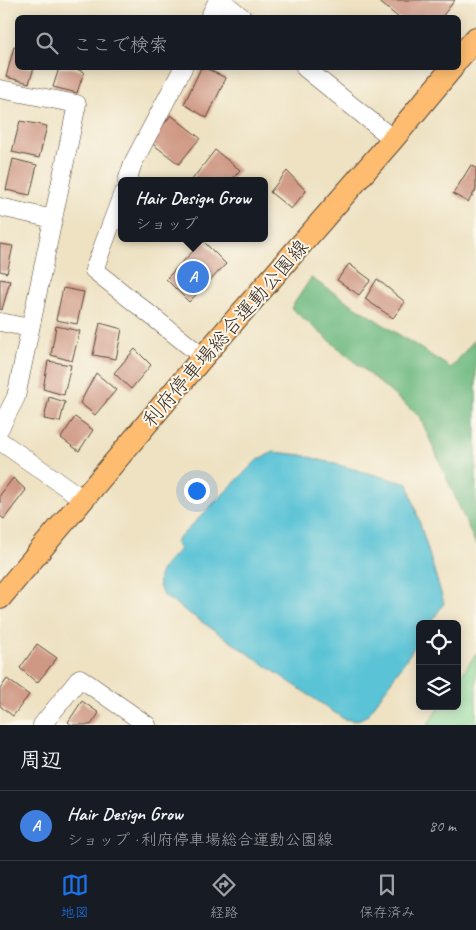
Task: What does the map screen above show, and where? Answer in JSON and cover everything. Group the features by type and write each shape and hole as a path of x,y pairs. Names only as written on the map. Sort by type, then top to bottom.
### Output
{"main road":[{"path":"461,56 476,38"},
{"name":"利府停車場総合運動公園線","path":"0,598 450,70"}],"street":[{"path":"211,15 220,0 239,15"},
{"path":"129,177 182,70"},
{"path":"308,70 393,139"},
{"path":"0,89 77,104 16,397 0,428"},
{"path":"118,206 94,270 203,358"},
{"path":"0,208 53,219"},
{"path":"0,322 30,328"},
{"path":"0,441 83,499"},
{"path":"42,725 80,678 147,725"}],"green space":[{"path":"311,278 451,368 476,338 476,545 420,417 291,308"},
{"path":"476,654 476,725 427,725 437,710 461,710 461,675"}],"water":[{"path":"274,452 302,455 408,484 444,603 433,620 416,620 416,645 368,715 356,721 344,719 164,596 160,589 159,576 162,570 180,549 175,542 257,460"}],"building":[{"path":"377,0 455,0 443,15 395,15"},
{"path":"15,47 15,70 33,70 29,83 6,77"},
{"path":"58,70 78,70 84,72 77,93 53,87"},
{"path":"200,70 209,70 226,78 207,118 184,104"},
{"path":"171,115 200,138 179,164 150,142"},
{"path":"20,121 47,126 39,158 12,152"},
{"path":"215,150 240,170 234,177 194,177"},
{"path":"13,159 37,165 30,195 6,190"},
{"path":"471,165 476,168 476,190 468,202 453,194"},
{"path":"287,171 306,191 291,209 270,192"},
{"path":"202,242 226,264 189,302 166,279"},
{"path":"0,244 13,246 7,273 0,271"},
{"path":"349,264 371,280 359,295 337,280"},
{"path":"0,279 10,281 2,310 0,309"},
{"path":"377,279 405,302 393,318 365,299"},
{"path":"63,288 84,292 77,324 56,320"},
{"path":"100,323 122,329 116,359 93,355"},
{"path":"56,326 80,331 72,361 51,355"},
{"path":"135,349 151,365 131,389 114,373"},
{"path":"48,361 71,365 64,395 43,389"},
{"path":"96,373 116,390 95,415 80,403"},
{"path":"49,397 65,402 60,422 44,419"},
{"path":"75,417 93,430 79,451 61,438"},
{"path":"13,478 26,490 4,519 0,516 0,495"},
{"path":"37,644 57,658 37,683 20,668"},
{"path":"7,679 29,695 13,716 0,706 0,689"},
{"path":"82,701 99,713 91,725 72,725 68,722"}],"place":[{"name":"Hair Design Grow","path":"193,277"}]}
